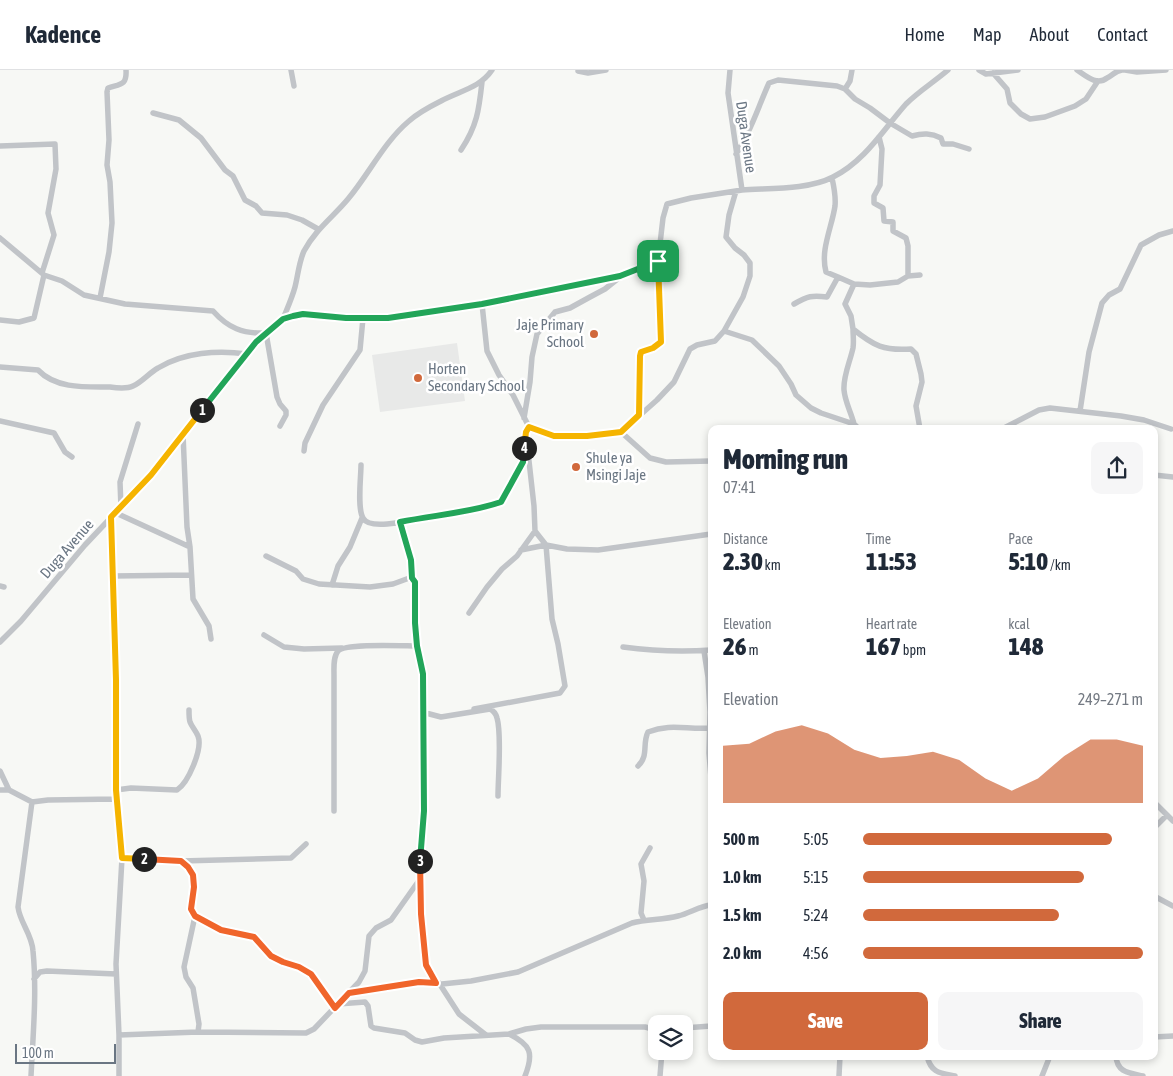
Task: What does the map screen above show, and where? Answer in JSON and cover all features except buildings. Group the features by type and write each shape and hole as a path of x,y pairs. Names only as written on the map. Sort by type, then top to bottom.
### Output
{"street":[{"path":"100,298 109,252 112,224 110,182 107,165 109,140 107,92 108,88 123,83 126,78 126,70"},
{"path":"291,70 294,86"},
{"path":"283,319 295,289 304,251 318,229 349,199 397,134 410,120 442,100 482,82 492,70"},
{"path":"578,71 588,73 606,70"},
{"name":"Duga Avenue","path":"0,642 151,475 256,342 283,319 303,314 388,318 482,304 620,276 658,261 663,218 667,204 690,198 739,191 728,93 730,70"},
{"path":"845,89 850,81 852,70"},
{"path":"980,70 986,74 1018,70"},
{"path":"1076,70 1098,81 1105,80 1116,71 1166,70"},
{"path":"527,430 554,436 587,436 621,432 674,382 690,349 697,345 715,341 724,331 743,297 750,276 750,263 726,237 729,215 739,191 799,187 832,178 866,154 890,123 922,89 945,71"},
{"path":"993,73 1007,89 1010,103 1021,114 1030,119 1045,118 1075,106 1086,99 1098,81"},
{"path":"736,154 747,137 755,113 769,83 778,80 837,86 845,89 855,99 912,136 933,134 941,138 944,144 953,144 969,149"},
{"path":"461,150 472,134 476,122 482,82"},
{"path":"153,113 179,120 201,138 225,170 233,176 245,200 262,213 286,214 318,229"},
{"path":"879,137 882,149 880,185 874,196 874,204 883,208 884,221 893,222 894,231 906,238 908,246 908,276"},
{"path":"0,146 56,144 56,169 48,213 54,235 43,274 34,318 19,322 0,320"},
{"path":"832,178 836,195 828,234 824,266 826,272 854,284 870,285 898,282 908,276 920,275"},
{"path":"1080,411 1089,352 1102,303 1108,295 1120,289 1141,245 1159,235 1173,232"},
{"path":"0,238 43,274 62,281 84,295 125,304 213,311 223,323 240,330 266,333 277,397 286,411 280,426"},
{"path":"639,415 641,352 653,348 661,342 658,261"},
{"path":"524,418 537,334 555,312 570,308 605,289 620,276"},
{"path":"794,304 814,295 827,297 838,277"},
{"path":"854,284 845,304 851,316 854,329 853,347 844,389 845,398 854,424"},
{"path":"474,709 560,693 565,686 552,619 546,545 535,531 527,430 524,418 513,395 499,375 487,351 482,304"},
{"path":"304,450 305,443 323,405 360,350 363,318"},
{"path":"854,329 876,345 892,350 911,349 916,354 922,382 916,406 919,425"},
{"path":"724,331 752,340 780,366 796,395 812,408 854,424"},
{"path":"0,366 38,370 45,377 74,386 122,388 132,387 156,369 175,359 206,353 231,352 247,354"},
{"path":"1010,425 1039,410 1050,408 1144,420 1171,429"},
{"path":"0,421 54,433 65,452 72,457"},
{"path":"121,508 120,482 138,424"},
{"path":"362,518 366,522 374,524 400,522 432,515 483,508 501,502 523,462 527,430"},
{"path":"621,432 650,458 666,462 708,461"},
{"path":"183,434 193,599 209,626 211,640"},
{"path":"332,585 338,566 350,546 362,518 361,465"},
{"path":"1158,475 1173,477"},
{"path":"119,1076 116,974 122,858 116,799 114,515 190,547"},
{"path":"400,522 411,560 412,578 415,582 415,623 417,646 423,674 424,811 420,879 426,965 459,1014 486,1035"},
{"path":"469,613 486,587 521,550 535,531"},
{"path":"521,550 546,545 567,549 598,550 708,534"},
{"path":"266,556 296,571 303,579 319,584 370,587 393,584 412,578"},
{"path":"113,576 191,575"},
{"path":"264,635 284,647 304,649 417,646"},
{"path":"334,811 334,675 335,656 342,648"},
{"path":"623,648 658,652 708,650"},
{"path":"704,651 708,677"},
{"path":"116,790 131,788 177,790 181,788 192,770 200,744 198,736 190,723 189,710"},
{"path":"422,712 441,717 485,710 494,711 499,734 498,796"},
{"path":"638,766 643,761 646,750 645,738 648,732 673,726 693,729 708,728"},
{"path":"0,771 9,790"},
{"path":"0,790 9,790 32,802 116,799"},
{"path":"30,1076 34,979 33,949 28,930 19,918 18,907 32,802"},
{"path":"1158,807 1166,816 1173,820"},
{"path":"1158,824 1166,816"},
{"path":"122,858 181,861 291,858 306,844"},
{"path":"644,920 641,913 644,882 641,864 650,848"},
{"path":"181,861 193,875 194,887 191,909 195,916 221,930 254,937 271,956 311,974 337,1006"},
{"path":"119,1035 198,1032 306,1032 314,1029 359,982 365,971 369,936 376,928 391,920 420,879"},
{"path":"1158,898 1173,906"},
{"path":"349,993 419,982 471,981 518,972 644,920 663,920 693,912 702,906 708,905"},
{"path":"195,916 184,967 186,977 193,988 199,1024 198,1032"},
{"path":"34,979 40,972 47,971 116,974"},
{"path":"337,1006 365,1002 368,1006 371,1026 405,1033 415,1040 422,1042 436,1039 509,1034 541,1027 623,1026 648,1028"},
{"path":"693,1027 708,1026"},
{"path":"509,1034 522,1040 528,1046 530,1064 526,1076"},
{"path":"1158,1037 1173,1036"},
{"path":"660,1076 661,1060"},
{"path":"839,1076 840,1060"},
{"path":"928,1060 930,1066 937,1072 955,1076"},
{"path":"1046,1076 1049,1060"},
{"path":"1117,1060 1120,1069 1144,1076"},
{"path":"1042,1076 1047,1067"}],"shaded area":[{"name":"Horten Secondary School","path":"457,343 465,401 380,412 372,355"}],"place":[{"name":"Jaje Primary School","path":"594,334"},
{"name":"Horten Secondary School","path":"418,378"},
{"name":"Shule ya Msingi Jaje","path":"576,467"}],"route":[{"path":"658,261 661,342 653,348 641,352 639,415 621,432 587,436 554,436 529,427 526,432 523,462 501,502 463,512 432,515 400,522 411,560 412,578 415,582 417,646 423,674 424,811 420,865 421,914 426,965 436,983 419,982 349,993 335,1008 311,974 271,956 254,937 221,930 195,916 191,909 194,887 193,875 181,861 122,858 116,790 116,680 111,517 116,514 151,475 256,342 283,319 303,314 346,318 388,318 482,304 620,276 658,261"}]}
